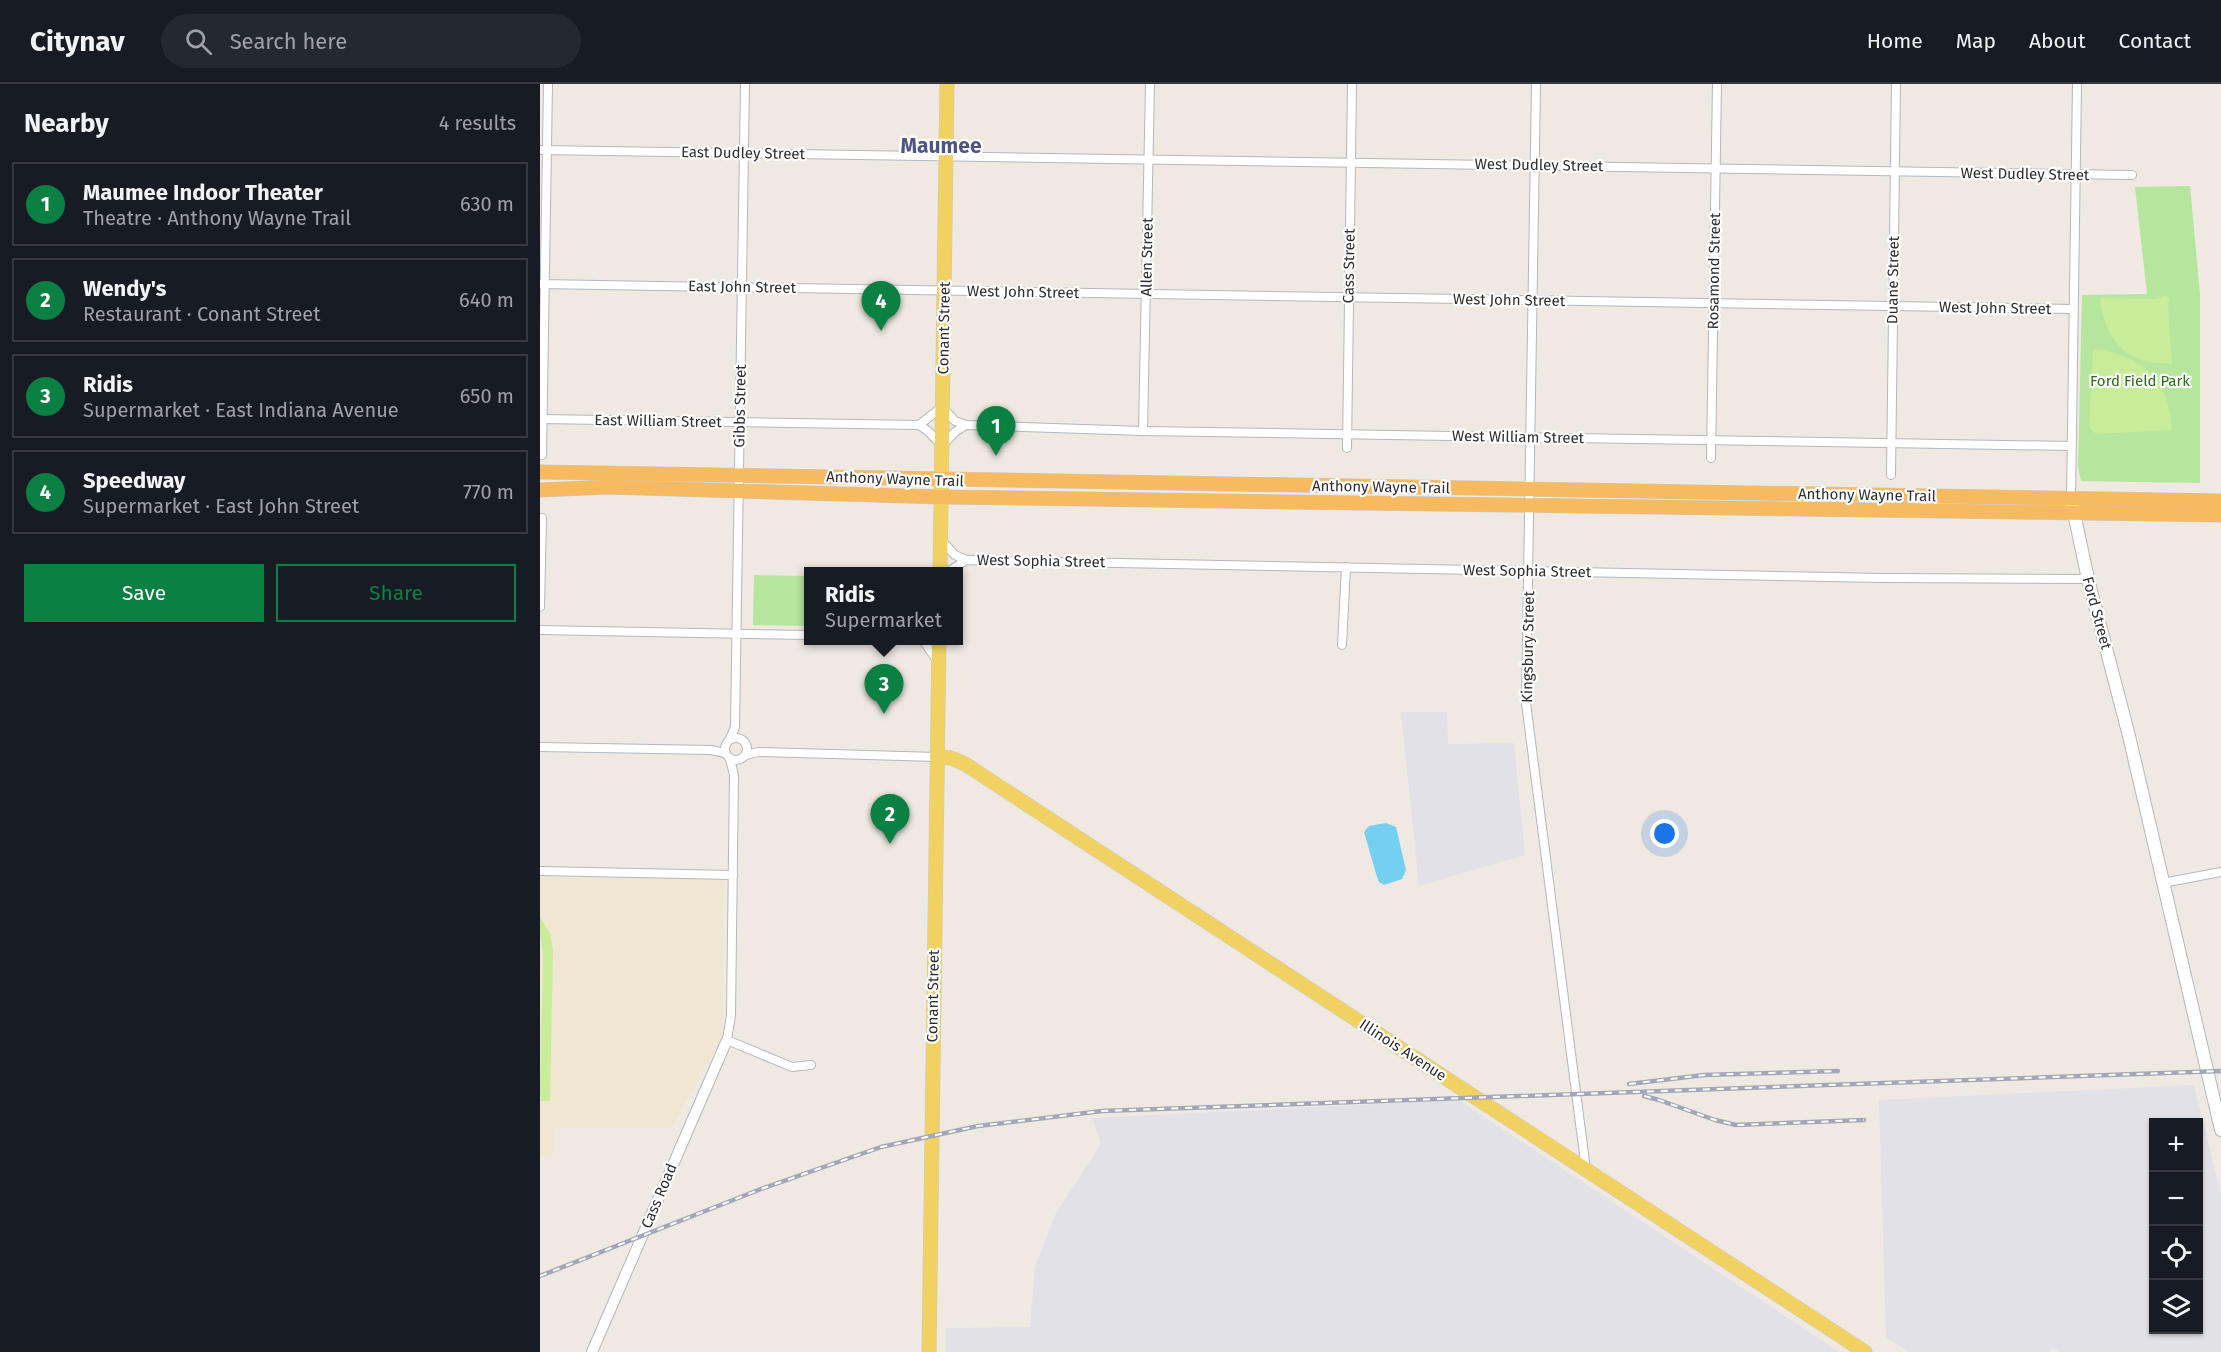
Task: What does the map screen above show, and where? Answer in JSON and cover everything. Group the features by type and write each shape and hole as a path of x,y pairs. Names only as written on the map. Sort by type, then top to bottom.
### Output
{"highway":[{"name":"Anthony Wayne Trail","path":"540,472 2221,501"},
{"name":"Anthony Wayne Trail","path":"540,490 608,487 941,497 2221,515"}],"main road":[{"name":"Conant Street","path":"940,567 947,84"},
{"name":"Ford Street","path":"2071,499 2072,514 2129,736 2221,1130"},
{"name":"Conant Street","path":"929,1352 939,645"},
{"name":"Illinois Avenue","path":"938,757 951,758 965,764 1865,1352"}],"street":[{"path":"542,455 544,150 548,84"},
{"name":"Gibbs Street","path":"728,749 735,727 745,84"},
{"name":"Allen Street","path":"1143,431 1150,84"},
{"name":"Cass Street","path":"1347,448 1352,84"},
{"name":"Kingsbury Street","path":"1536,84 1526,703 1586,1170"},
{"name":"Rosamond Street","path":"1711,458 1717,84"},
{"name":"Duane Street","path":"1891,475 1896,84"},
{"name":"Ford Street","path":"2071,499 2077,84"},
{"name":"East Dudley Street","path":"544,150 946,155"},
{"name":"West Dudley Street","path":"946,155 2132,175"},
{"name":"East John Street","path":"543,284 944,291"},
{"name":"West John Street","path":"944,291 2073,309"},
{"path":"942,407 956,421 966,425 955,432 942,446 919,425 942,407"},
{"name":"East William Street","path":"542,419 919,425"},
{"name":"West William Street","path":"966,425 1143,431 2071,446"},
{"path":"540,607 542,518"},
{"name":"West Sophia Street","path":"940,540 966,560 1871,578 2088,579"},
{"name":"West Sophia Street","path":"956,567 966,560"},
{"path":"1342,645 1346,567"},
{"path":"540,630 804,636"},
{"path":"926,645 938,663"},
{"name":"Gibbs Street","path":"735,727 743,750"},
{"path":"540,747 728,749 758,752 938,757"},
{"path":"728,749 743,750"},
{"path":"728,749 734,775 731,1015 727,1040 792,1067 811,1065"},
{"path":"734,775 743,750"},
{"path":"540,871 733,875"},
{"path":"2163,883 2221,872"},
{"name":"Cass Road","path":"592,1352 727,1040"}],"shaded area":[{"path":"1401,712 1447,712 1448,744 1514,743 1525,855 1419,886"},
{"path":"540,877 724,879 722,1037 671,1128 554,1128 554,1154 540,1159"},
{"path":"2194,1085 2202,1118 2149,1118 2149,1334 2203,1334 2203,1121 2221,1194 2221,1352 2059,1352 2053,1348 2050,1352 1909,1352 1886,1337 1879,1100"},
{"path":"1459,1100 1839,1352 946,1352 946,1328 1030,1327 1035,1267 1055,1215 1101,1144 1092,1118"}],"green space":[{"name":"Ford Field Park","path":"2190,186 2200,294 2200,483 2081,481 2078,467 2082,295 2147,294 2135,187"},
{"path":"2166,295 2170,299 2168,307 2172,364 2143,361 2133,357 2112,336 2104,318 2100,298 2156,299"},
{"path":"2093,349 2126,357 2150,373 2159,384 2165,397 2172,430 2096,434 2089,427"},
{"path":"754,575 804,576 804,626 753,625"},
{"path":"540,917 550,934 553,949 550,1101 541,1101 540,1087 543,954"}],"water":[{"path":"1386,823 1396,827 1406,870 1402,879 1384,885 1377,877 1364,832 1369,826"}],"railway":[{"path":"1629,1084 1704,1075 1838,1071"},
{"path":"540,1276 761,1189 881,1147 978,1126 1102,1111 2221,1071"},
{"path":"1644,1096 1736,1125 1864,1120"}],"place":[{"name":"Speedway","path":"881,331"},
{"name":"Maumee Indoor Theater","path":"996,456"},
{"name":"Ridis","path":"884,714"},
{"name":"Wendy's","path":"890,844"}],"district":[{"name":"Maumee","path":"941,146"}]}
